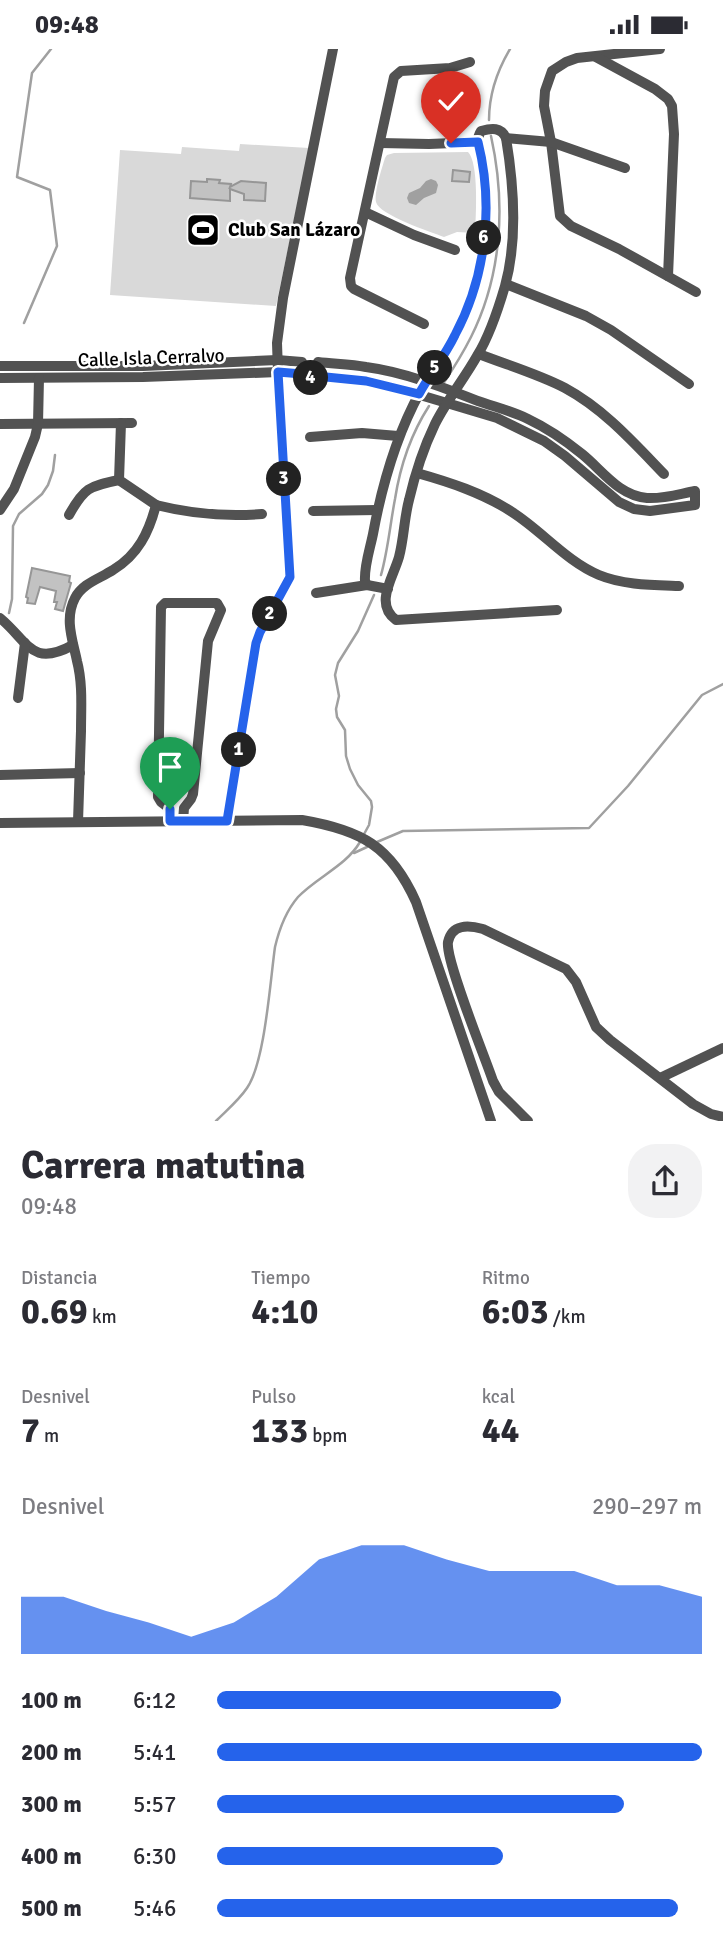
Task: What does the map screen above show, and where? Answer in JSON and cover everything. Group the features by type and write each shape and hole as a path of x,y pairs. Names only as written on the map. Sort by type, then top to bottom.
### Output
{"street":[{"path":"277,366 283,297 333,49"},
{"path":"660,49 577,58 552,71 545,91 544,106 558,206 564,221 696,292"},
{"path":"596,57 655,89 668,99 672,106 674,134 668,276"},
{"path":"424,324 364,295 354,289 350,282 394,78 401,71 450,68 470,62"},
{"path":"367,585 365,577 377,510 398,436 425,383 456,334 478,278 486,207 484,173 478,142 481,131 500,130 506,138 513,188 512,237 506,284 479,354 435,424 409,499 402,544 385,607 389,615 396,620 557,610"},
{"path":"506,138 551,142 625,168"},
{"path":"380,143 478,142"},
{"path":"365,212 414,236 455,250"},
{"path":"506,284 586,316 689,384"},
{"path":"479,354 565,388 611,421 664,474"},
{"path":"310,358 318,362 366,367 425,383 528,419 582,454 617,486 635,495 647,498 667,497 695,491 695,505 650,511 634,509 619,502 565,456 544,442 497,418 366,381 316,376 309,378 302,374 300,366 310,358"},
{"name":"Calle Isla Cerralvo","path":"0,378 277,366 302,362"},
{"path":"316,376 320,369 318,362"},
{"name":"Calle Isla Cerralvo","path":"0,366 277,366 302,374"},
{"path":"0,510 15,489 38,424 39,378"},
{"path":"0,424 127,423 119,480"},
{"path":"310,437 362,433 398,436"},
{"path":"417,473 473,492 511,511 575,561 599,575 620,581 679,586"},
{"path":"69,515 80,495 96,484 119,480 156,505 177,510 210,515 262,514"},
{"path":"78,822 80,678 69,617 75,599 88,583 114,569 133,554 143,541 156,505"},
{"path":"313,511 377,510"},
{"path":"316,593 367,585 388,589"},
{"path":"170,821 169,807 158,797 161,607 165,603 217,603 221,610 208,641 193,793 184,808 183,821"},
{"path":"0,618 38,653 62,650 73,645"},
{"path":"18,698 25,643"},
{"path":"0,775 80,773"},
{"path":"0,823 302,820 347,829 371,842 388,856 407,880 491,1121"},
{"path":"528,1121 499,1092 493,1081 455,974 448,943 452,933 462,926 482,929 566,969 576,982 596,1027 702,1110 723,1117"},
{"path":"660,1078 723,1048"}],"path":[{"path":"227,821 256,643 290,577 277,366"}],"shaded area":[{"name":"Club San Lázaro","path":"240,144 309,148 276,306 110,295 120,150 181,154 182,147 239,151"},
{"path":"468,152 472,158 475,178 475,233 457,232 444,237 395,217 376,202 376,192 387,155"},
{"path":"431,179 438,185 436,193 416,205 409,203 409,193"}],"building":[{"path":"453,170 470,172 469,182 452,181"},
{"path":"207,179 220,180 219,183 231,184 230,187 241,181 266,183 265,201 244,200 244,194 230,189 230,201 190,198 191,181 207,182"},
{"path":"32,568 70,576 71,583 63,611 55,609 56,591 40,587 35,604 27,603"}],"waterway":[{"path":"24,323 57,246 50,190 17,177 32,73 51,49"},
{"path":"489,120 495,83 510,49"},
{"path":"443,384 468,343 481,313 495,264 499,187 491,136"},
{"path":"381,575 403,463 429,406"},
{"path":"9,613 12,599 13,526 19,514 42,494 48,485 55,455"},
{"path":"363,836 369,825 371,801 358,785 346,756 345,730 337,717 339,696 335,675 338,663 358,631 374,595"},
{"path":"377,842 403,831 589,828 628,786 702,695 723,684"},
{"path":"216,1121 240,1097 253,1076 269,1000 275,947 287,914 298,897 347,858 360,842"},
{"path":"354,853 367,847"}],"place":[{"name":"Club San Lázaro","path":"203,230"}],"route":[{"path":"170,809 170,821 227,821 256,643 290,577 278,372 302,374 309,378 316,376 366,381 419,394 443,357 468,309 478,278 484,240 484,173 478,142 451,143"}]}
